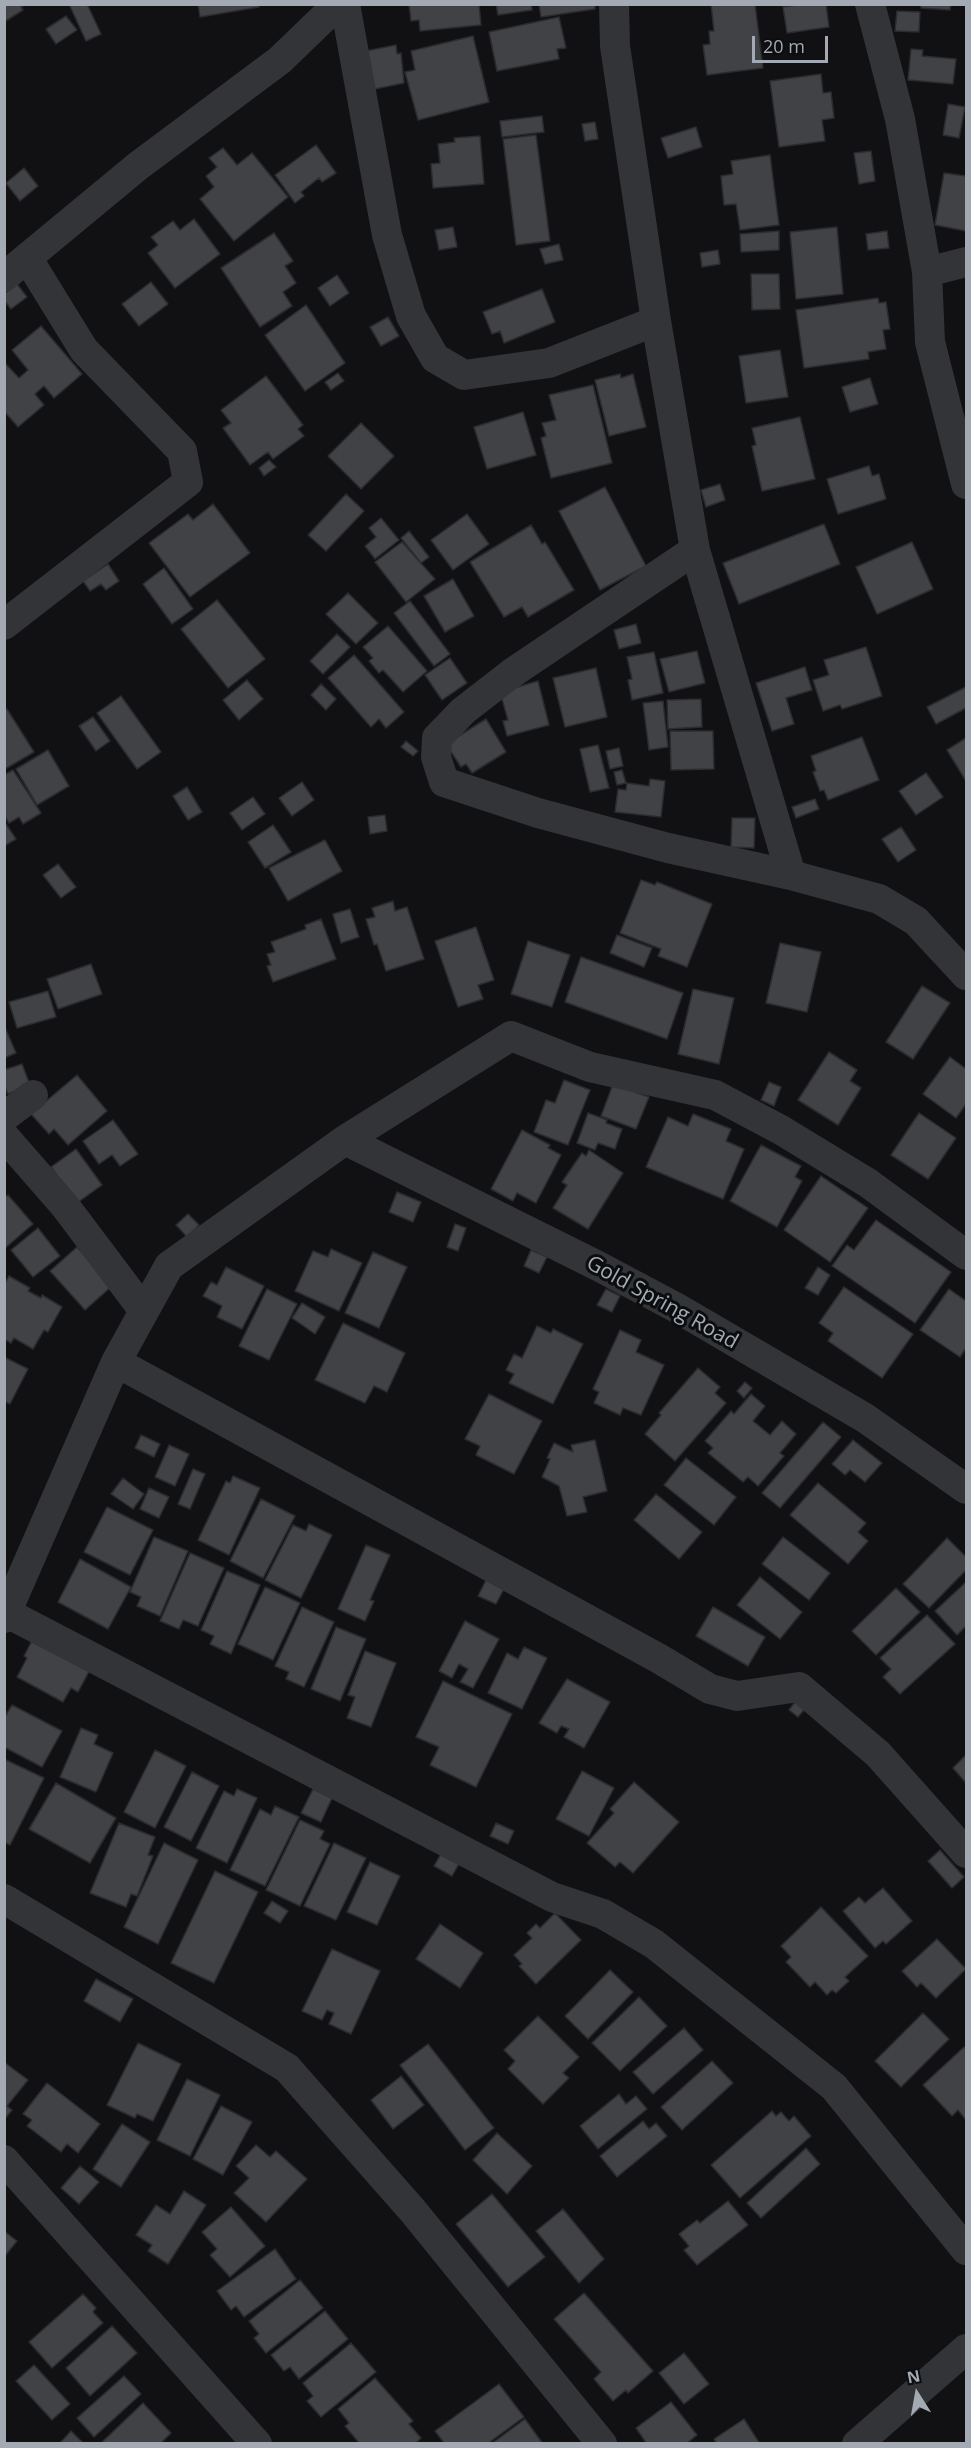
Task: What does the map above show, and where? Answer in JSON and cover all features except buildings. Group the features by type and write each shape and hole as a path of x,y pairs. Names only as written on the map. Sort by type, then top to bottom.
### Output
{"street":[{"path":"4,625 188,482 182,451 84,350 16,268 138,166 280,60 338,4"},
{"path":"345,4 387,235 411,316 435,358 464,375 549,363 656,321"},
{"path":"614,4 615,46 656,321 695,550 791,875"},
{"path":"870,4 900,119 927,272 930,342 966,484"},
{"path":"927,272 966,262"},
{"path":"695,550 512,673 463,711 437,738 436,757 444,782 538,813 668,848 791,875 879,899 916,921 966,975"},
{"path":"966,1256 868,1183 781,1130 715,1095 590,1067 511,1036 345,1140 169,1266 116,1362 6,1616 552,1897 603,1914 654,1944 834,2087 966,2250"},
{"path":"4,1117 33,1095"},
{"path":"4,1136 65,1206 144,1311"},
{"name":"Gold Spring Road","path":"345,1140 598,1266 677,1308 866,1418 966,1489"},
{"path":"116,1362 658,1658 710,1689 737,1696 799,1687 878,1754 966,1853"},
{"path":"4,1899 287,2068 412,2211 602,2444"},
{"path":"4,2160 257,2444"},
{"path":"857,2444 966,2349"}]}
